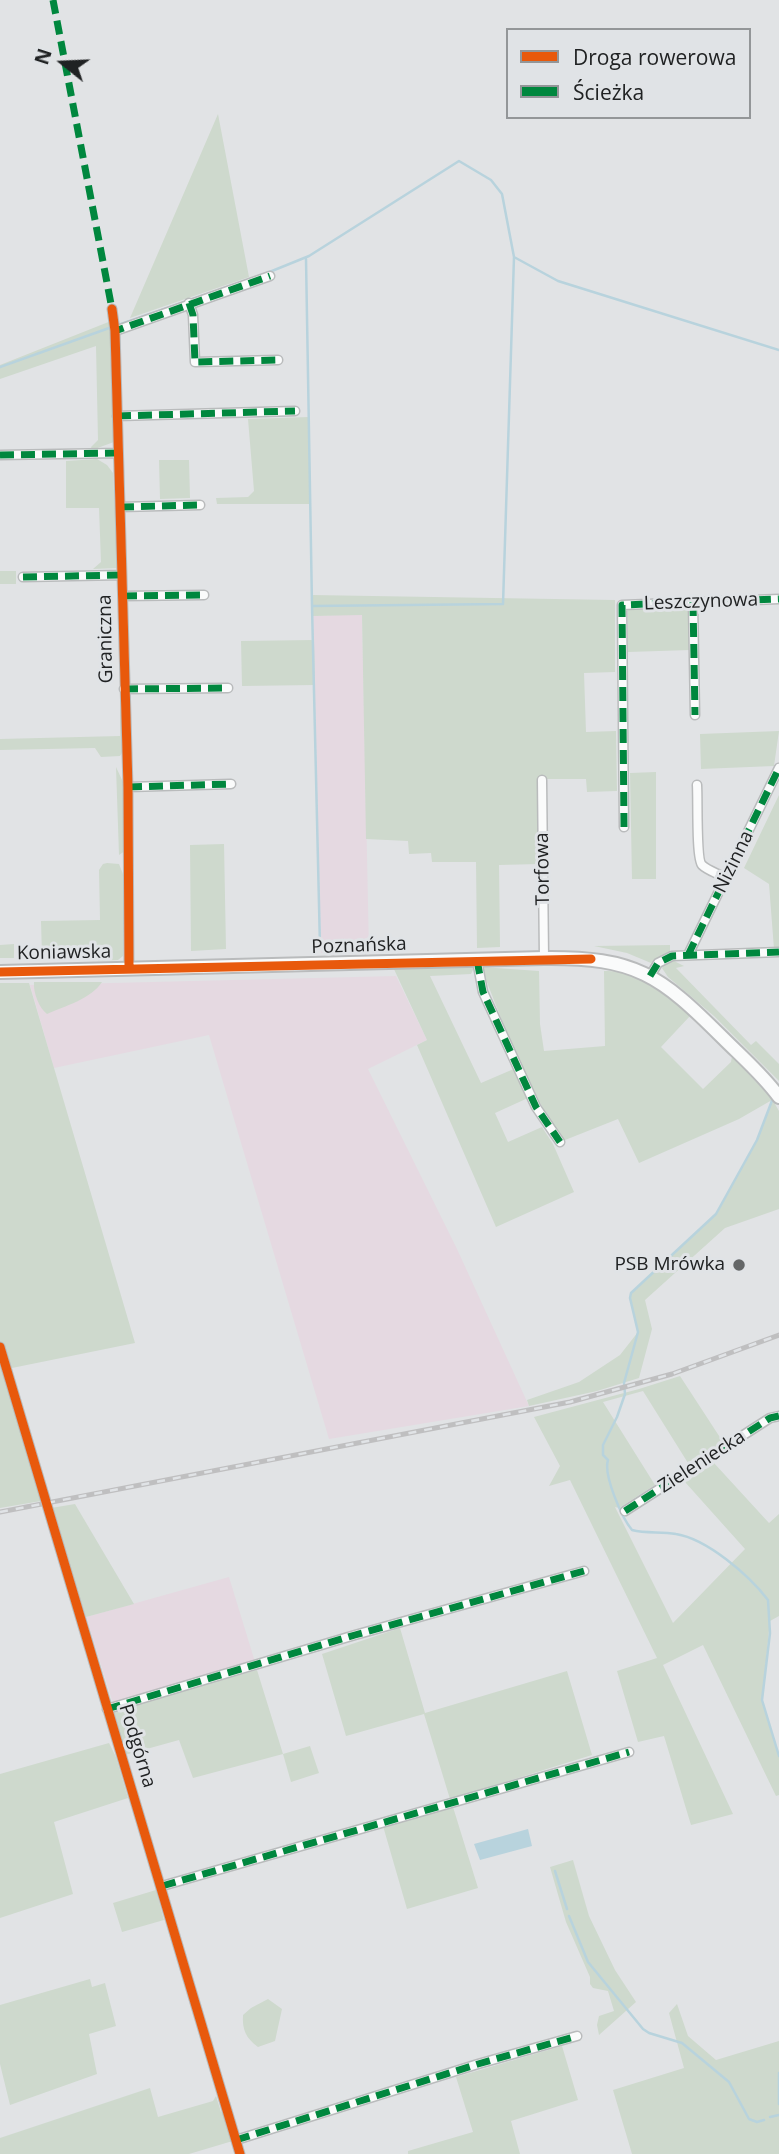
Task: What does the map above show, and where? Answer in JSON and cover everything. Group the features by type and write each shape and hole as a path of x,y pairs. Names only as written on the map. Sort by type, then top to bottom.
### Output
{"main road":[{"name":"Poznańska","path":"129,969 544,958 605,960 650,976 687,1003 774,1087 779,1097"},
{"name":"Koniawska","path":"0,972 129,969"}],"street":[{"path":"115,331 270,276"},
{"path":"189,303 193,315 195,362 278,360"},
{"name":"Graniczna","path":"112,309 115,331 128,787 129,969"},
{"path":"117,416 295,411"},
{"path":"0,455 118,453"},
{"path":"120,507 200,505"},
{"path":"23,577 122,575"},
{"path":"123,596 204,595"},
{"name":"Leszczynowa","path":"624,827 622,605 779,599"},
{"path":"693,602 695,715"},
{"path":"124,689 228,688"},
{"name":"Nizinna","path":"688,955 779,768"},
{"name":"Torfowa","path":"542,780 544,958"},
{"path":"128,787 231,784"},
{"path":"697,785 698,855 702,864 727,879"},
{"path":"650,976 662,960 672,956 779,953"},
{"path":"477,960 483,992 536,1107 560,1142"},
{"name":"Podgórna","path":"0,1347 240,2154"},
{"name":"Zieleniecka","path":"625,1511 770,1418 779,1416"},
{"name":"Podgórna","path":"107,1709 355,1635 584,1571"},
{"path":"162,1886 629,1752"},
{"path":"236,2140 577,2036"}],"shaded area":[{"path":"218,114 249,277 130,318"},
{"path":"111,321 114,442 92,450 91,447 98,440 96,346 0,379 0,365"},
{"path":"309,417 310,504 217,504 216,498 248,497 254,491 248,419"},
{"path":"97,459 113,473 118,568 93,569 101,562 99,508 66,508 66,461"},
{"path":"159,460 189,460 190,498 160,499"},
{"path":"0,571 16,571 16,584 0,584"},
{"path":"312,595 615,600 615,672 584,673 586,732 616,731 617,791 587,792 586,779 538,779 539,864 499,865 500,947 477,948 476,862 432,862 431,853 409,854 408,841 366,839 362,615 313,616"},
{"path":"684,606 690,612 690,650 628,652 628,608"},
{"path":"362,614 369,952 321,953 313,616"},
{"path":"314,640 315,685 242,686 241,641"},
{"path":"120,697 123,751 120,756 101,757 95,748 0,750 0,739 120,736"},
{"path":"779,731 774,766 701,769 700,734"},
{"path":"116,767 123,782 125,851 119,855"},
{"path":"656,772 656,879 632,879 630,773"},
{"path":"779,795 779,949 774,949 769,884 744,868"},
{"path":"224,844 226,949 191,951 190,845"},
{"path":"107,863 119,864 125,879 123,956 118,960 98,961 98,954 42,956 41,921 100,920 99,870"},
{"path":"14,944 14,958 0,958 0,945"},
{"path":"670,945 670,951 651,963 627,953 594,946"},
{"path":"672,960 684,966 676,968 751,1045 756,1041 779,1064 779,1081 714,1016 668,977 662,968"},
{"path":"475,966 471,974 430,976 481,1083 516,1068 528,1098 495,1113 508,1142 542,1127 553,1144 574,1192 496,1227 417,1045 427,1040 393,967"},
{"path":"481,967 539,971 540,1024 544,1051 605,1046 604,971 641,978 690,1016 661,1047 703,1089 731,1062 732,1056 772,1099 779,1111 779,1209 725,1228 645,1300 652,1329 639,1378 597,1391 529,1406 527,1400 579,1382 620,1355 638,1332 631,1293 716,1214 757,1141 772,1100 739,1119 639,1163 618,1119 560,1142 513,1049"},
{"path":"396,976 427,1040 368,1069 457,1249 529,1406 329,1439 209,1035 54,1068 30,985"},
{"path":"34,982 102,982 85,997 47,1014 37,1000"},
{"path":"0,983 29,983 135,1343 7,1369 41,1501 0,1508"},
{"path":"680,1376 723,1442 688,1463 643,1391 603,1402 655,1485 619,1508 615,1507 673,1623 745,1549 685,1482 714,1463 769,1523 779,1514 779,1616 770,1621 762,1700 779,1756 779,1795 776,1796 703,1645 663,1665 733,1814 691,1825 664,1736 638,1742 617,1671 657,1658 570,1480 549,1486 560,1466 534,1417"},
{"path":"75,1504 134,1604 86,1617 51,1508"},
{"path":"229,1577 255,1662 116,1702 112,1700 86,1617"},
{"path":"400,1628 425,1713 567,1671 592,1755 450,1799 424,1714 346,1736 322,1654"},
{"path":"257,1670 283,1754 193,1778 179,1740 125,1755 112,1711"},
{"path":"109,1743 128,1798 54,1822 73,1894 0,1918 0,1774"},
{"path":"310,1746 319,1773 291,1782 283,1754"},
{"path":"453,1807 478,1888 407,1909 383,1826"},
{"path":"573,1860 589,1916 615,1970 636,2002 599,2035 599,2016 614,2011 608,1991 593,1988 590,1984 590,1977 566,1922 550,1867"},
{"path":"156,1890 164,1920 122,1932 113,1903"},
{"path":"90,1979 92,1987 105,1983 116,2026 89,2034 97,2074 10,2105 0,2064 0,2005"},
{"path":"268,1999 282,2009 275,2041 258,2047 246,2033 243,2015"},
{"path":"677,2004 688,2036 716,2060 779,2041 779,2154 632,2154 613,2090 684,2068 669,2013"},
{"path":"562,2046 578,2100 511,2121 520,2154 408,2154 408,2151 473,2132 456,2077"},
{"path":"150,2088 158,2117 213,2101 216,2096 221,2112 228,2110 236,2140 189,2154 0,2154 0,2138"}],"water":[{"path":"528,1829 532,1846 480,1860 474,1844"}],"waterway":[{"path":"267,273 309,256 459,161 491,180 502,194 514,257 503,604 312,606 320,947"},
{"path":"514,257 558,281 779,350"},
{"path":"306,259 312,606"},
{"path":"118,325 234,285"},
{"path":"0,367 112,327"},
{"path":"773,1098 757,1140 716,1214 631,1293 638,1332 624,1383 625,1394 603,1445 603,1455 608,1460 608,1476 614,1496 632,1530 676,1534 701,1543 739,1569 768,1600 770,1633 762,1700 779,1756"},
{"path":"555,1871 567,1909"},
{"path":"569,1916 588,1962 643,2029 682,2043 729,2082 749,2119 757,2122 764,2120"},
{"path":"779,2073 779,2104"},
{"path":"770,2117 779,2115"}],"railway":[{"path":"0,1512 570,1402 672,1374 779,1335"}],"marked path":[{"path":"53,0 112,309"},
{"path":"115,336 115,331 270,276"},
{"path":"189,303 193,315 195,362 278,360"},
{"path":"117,416 295,411"},
{"path":"0,455 118,453"},
{"path":"120,507 200,505"},
{"path":"23,577 122,575"},
{"path":"123,596 204,595"},
{"path":"624,827 622,605 779,599"},
{"path":"693,602 695,715"},
{"path":"124,689 228,688"},
{"path":"688,955 779,768"},
{"path":"128,787 231,784"},
{"path":"650,976 658,963 672,956 779,952"},
{"path":"477,960 483,992 536,1107 560,1142"},
{"path":"625,1511 770,1418 779,1416"},
{"path":"107,1709 355,1635 584,1571"},
{"path":"162,1886 629,1752"},
{"path":"236,2140 577,2036"}],"cycle path":[{"path":"112,309 115,331 128,787 129,969"},
{"path":"0,972 591,959"},
{"path":"0,1347 240,2154"}],"place":[{"name":"PSB Mrówka","path":"739,1265"}]}
